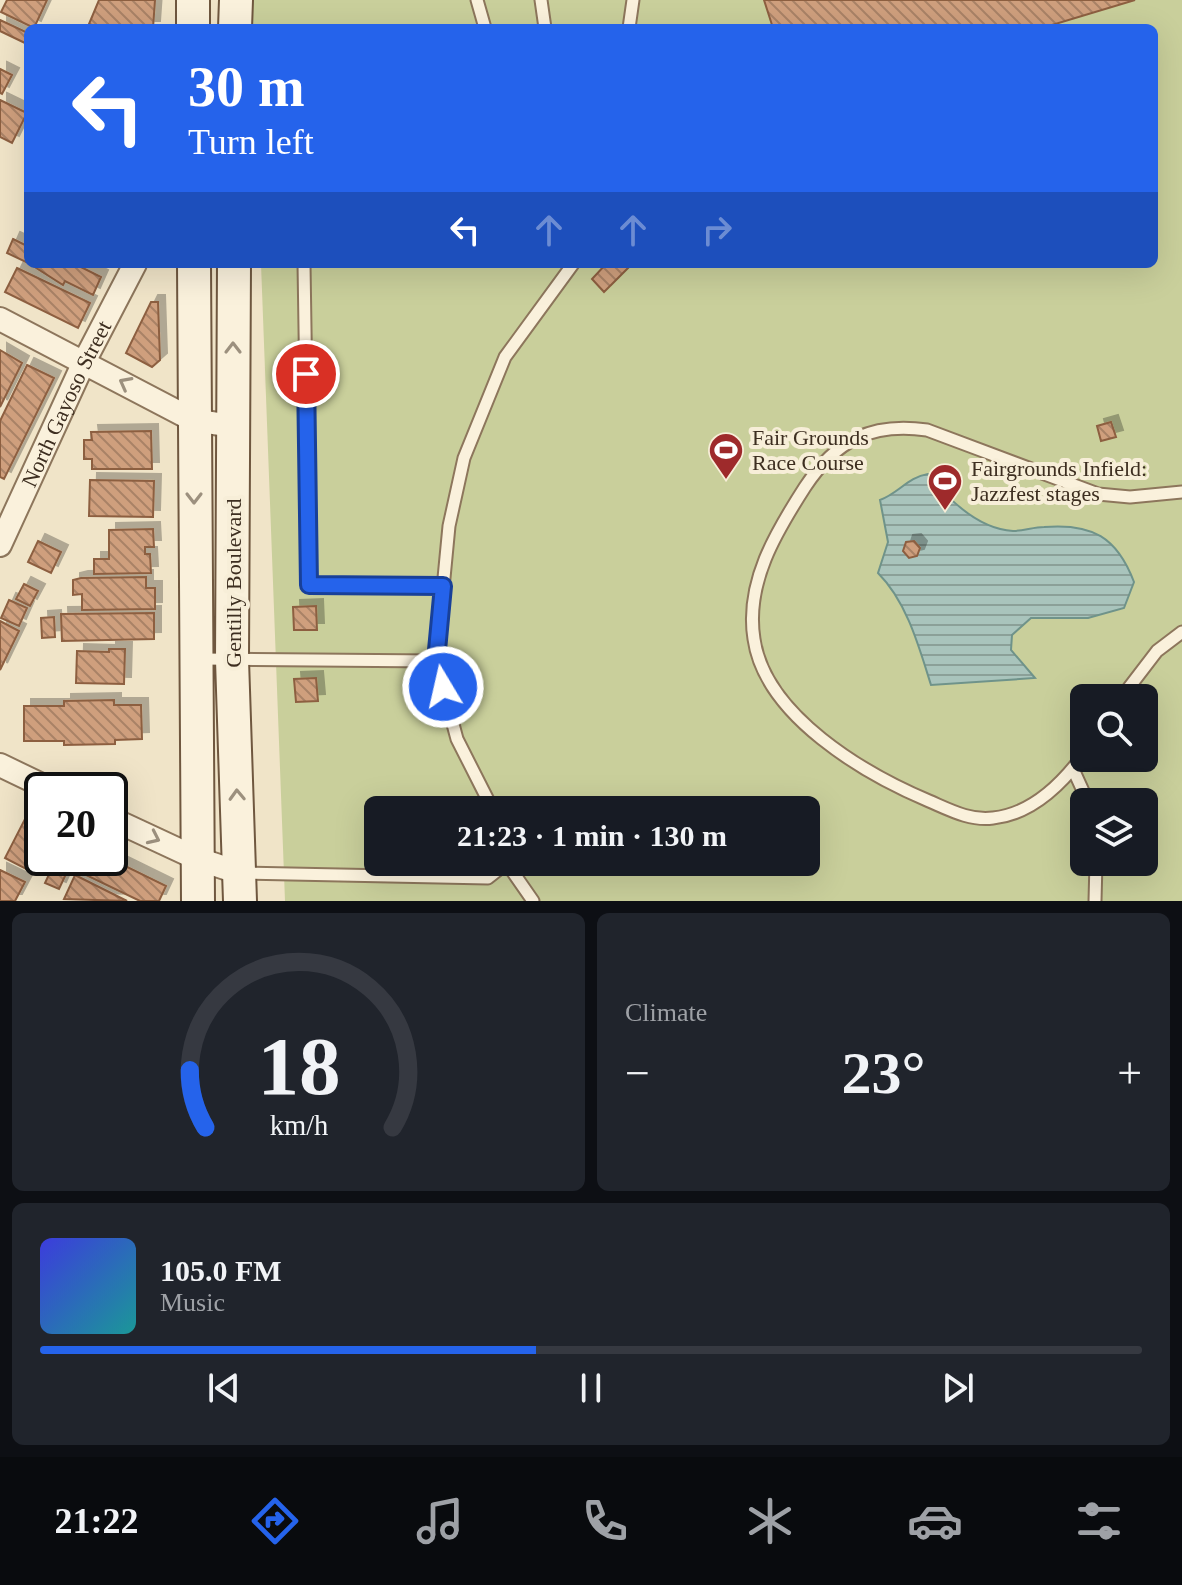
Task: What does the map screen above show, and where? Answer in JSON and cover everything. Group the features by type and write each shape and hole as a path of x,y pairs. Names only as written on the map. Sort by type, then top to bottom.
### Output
{"main road":[{"path":"193,0 193,24"},
{"path":"235,24 236,0"},
{"name":"Gentilly Boulevard","path":"194,268 194,659 198,901"},
{"name":"Gentilly Boulevard","path":"234,268 232,660 240,887"}],"street":[{"name":"North Gayoso Street","path":"0,545 84,362 133,268"},
{"path":"0,319 193,420 232,426"},
{"path":"0,765 24,777"},
{"path":"128,826 198,859 240,887"}],"lane":[{"path":"477,0 484,24"},
{"path":"541,0 544,24"},
{"path":"630,24 633,0"},
{"path":"304,268 309,585 443,586"},
{"path":"486,796 457,739 436,661 449,526 464,458 505,357 570,268"},
{"path":"1070,772 1033,805 991,819 962,815 896,787 856,765 792,710 761,661 754,640 752,613 757,580 768,551 808,483 851,440 875,429 898,426 927,430 1098,494 1130,497 1182,492"},
{"path":"1132,684 1157,651 1182,632"},
{"path":"194,659 436,661"},
{"path":"240,887 491,876"},
{"path":"514,876 526,901"},
{"path":"516,876 533,901"},
{"path":"1095,901 1096,876"}],"green space":[{"name":"Fair Grounds Race Course","path":"251,0 1182,0 1182,901 285,901 261,268 1158,268 1158,24 252,24"}],"water":[{"path":"928,474 954,502 988,525 1013,531 1061,526 1101,536 1120,554 1134,582 1124,608 1088,618 1031,618 1012,635 1011,650 1035,678 931,685 904,611 878,573 888,542 880,500 915,478"}],"building":[{"path":"7,0 47,0 36,24 26,24 1,12"},
{"path":"99,0 155,0 153,24 89,24"},
{"path":"764,0 1135,0 1055,24 772,24"},
{"path":"0,20 24,31 24,43 0,31"},
{"path":"0,69 12,75 2,94 0,93"},
{"path":"0,100 24,112 24,119 12,143 0,137"},
{"path":"13,239 24,244 24,261 7,253"},
{"path":"17,268 90,303 78,328 5,292"},
{"path":"36,268 83,268 101,277 93,295 65,281 63,285"},
{"path":"602,268 628,268 604,292 592,279"},
{"path":"151,302 158,302 160,360 152,367 126,353"},
{"path":"0,350 22,363 0,407"},
{"path":"27,365 54,378 4,479 0,477 0,421"},
{"path":"1111,422 1116,437 1101,441 1097,426"},
{"path":"151,431 152,469 92,469 92,459 84,459 84,440 92,440 91,432"},
{"path":"90,480 154,481 153,517 89,516"},
{"path":"153,529 154,547 145,547 145,554 150,554 151,573 94,574 94,559 109,559 109,530"},
{"path":"38,541 61,552 51,573 28,562"},
{"path":"914,541 920,548 917,556 909,558 903,551 906,542"},
{"path":"146,577 146,588 155,588 155,609 82,610 82,594 73,595 73,580 81,578"},
{"path":"24,584 38,591 30,606 16,599"},
{"path":"9,600 27,608 19,626 1,618"},
{"path":"316,606 317,630 294,630 293,607"},
{"path":"154,613 154,639 62,641 61,614"},
{"path":"54,617 55,637 42,638 41,618"},
{"path":"0,621 19,631 0,670"},
{"path":"109,649 125,649 124,684 76,683 77,651 109,652"},
{"path":"316,678 318,701 296,702 294,679"},
{"path":"114,700 114,705 141,705 142,739 115,740 115,744 64,745 64,741 24,741 24,706 64,706 64,701"},
{"path":"24,821 24,868 5,858"},
{"path":"128,867 166,886 159,901 140,901 88,876 128,876"},
{"path":"0,870 25,882 15,901 0,901"},
{"path":"48,876 65,876 59,889 45,883"},
{"path":"77,876 127,901 64,899"}],"place":[{"name":"Fair Grounds Race Course","path":"726,481"},
{"name":"Fairgrounds Infield: Jazzfest stages","path":"945,512"}],"route":[{"path":"306,374 309,585 443,586 436,661 443,687"}]}
